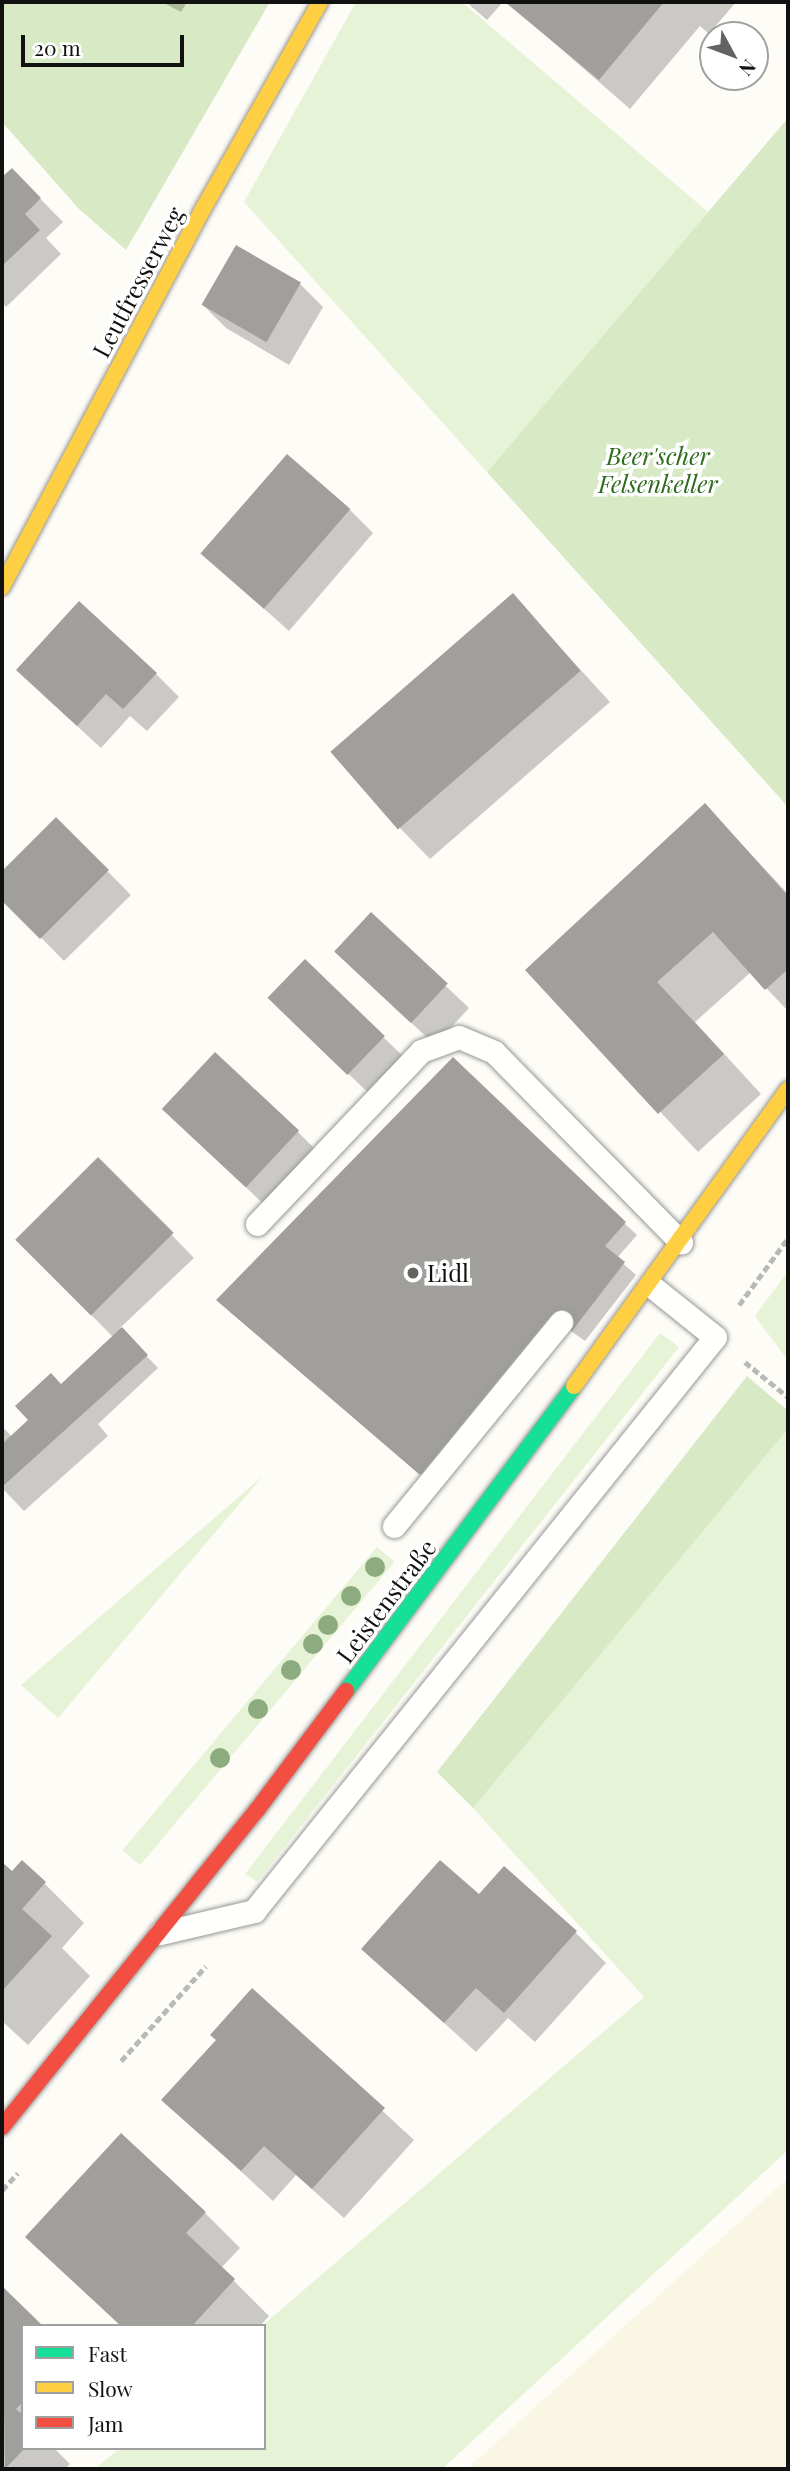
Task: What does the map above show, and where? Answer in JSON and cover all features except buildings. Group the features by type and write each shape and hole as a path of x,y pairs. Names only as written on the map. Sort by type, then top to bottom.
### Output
{"main road":[{"name":"Leutfresserweg","path":"2,587 203,209 320,2"},
{"name":"Leistenstraße","path":"2,2127 161,1933 650,1285 788,1089"}],"lane":[{"path":"257,1224 421,1051 459,1037 494,1052 681,1242"},
{"path":"161,1933 254,1911 715,1337 650,1285"},
{"path":"394,1526 561,1322"}],"path":[{"path":"788,1238 715,1337 788,1397"}],"shaded area":[{"path":"788,2178 788,2469 467,2469"}],"green space":[{"path":"2,2 270,2 126,250 78,208 2,122"},
{"path":"356,2 462,2 708,212 487,472 244,202"},
{"name":"Beer'scher Felsenkeller","path":"788,118 788,807 487,472"},
{"path":"788,1271 788,1361 755,1316"},
{"path":"660,1333 679,1347 257,1882 245,1874"},
{"path":"747,1376 788,1411 788,1429 473,1808 437,1772"},
{"path":"788,1429 788,2150 442,2469 95,2469 118,2450 266,2450 264,2324 644,1997 473,1808"},
{"path":"263,1476 58,1718 21,1685"},
{"path":"377,1547 395,1562 140,1865 122,1850"}],"traffic: fast":[{"path":"346,1691 574,1386"}],"traffic: slow":[{"path":"2,587 203,209 320,2"},
{"path":"574,1386 788,1089"}],"traffic: jam":[{"path":"2,2127 257,1810 346,1691"}],"place":[{"name":"Lidl","path":"413,1273"}]}
